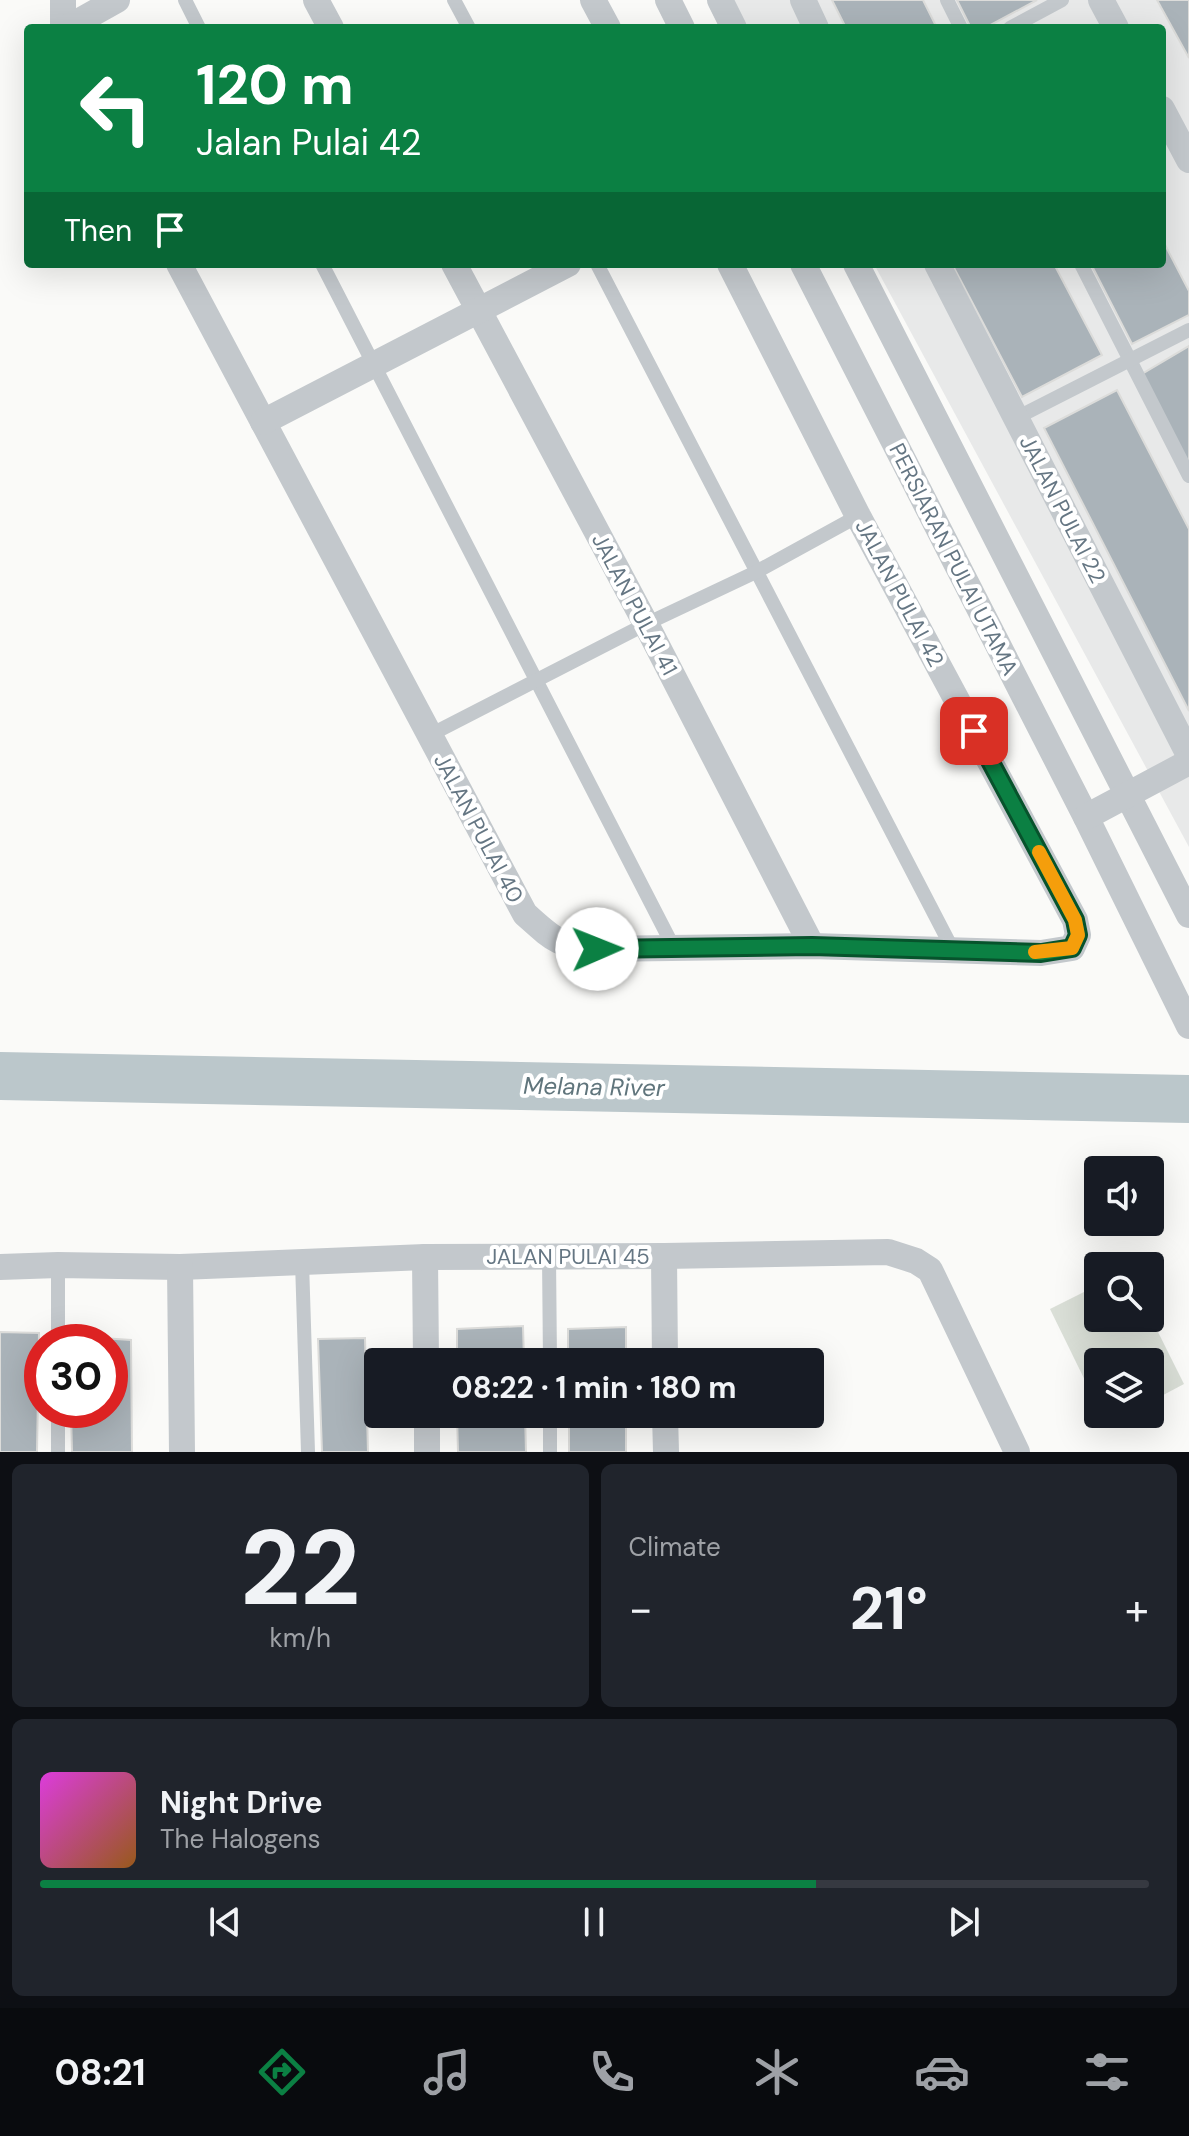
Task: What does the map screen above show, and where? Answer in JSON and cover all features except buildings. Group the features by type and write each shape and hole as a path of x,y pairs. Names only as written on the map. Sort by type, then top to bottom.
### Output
{"street":[{"path":"63,0 65,24"},
{"path":"72,24 117,0"},
{"path":"316,0 329,24"},
{"path":"593,0 606,24"},
{"path":"668,0 680,24"},
{"path":"720,0 732,24"},
{"path":"803,0 814,24"},
{"path":"1101,0 1114,24"},
{"path":"1174,116 1189,160"},
{"name":"JALAN PULAI 40","path":"181,268 525,914 555,942 597,949 812,946 1041,953 1072,948 1078,935 1075,920"},
{"name":"JALAN PULAI 41","path":"456,268 646,624 812,946"},
{"path":"263,422 560,268"},
{"name":"JALAN PULAI 42","path":"732,268 858,516 1075,920"},
{"name":"PERSIARAN PULAI UTAMA","path":"805,268 1086,817 1189,1026"},
{"path":"858,268 1189,915"},
{"name":"JALAN PULAI 22","path":"939,268 1189,755"},
{"path":"1086,817 1189,762"},
{"name":"JALAN PULAI 45","path":"0,1267 180,1267 425,1257 888,1252 916,1261 930,1270 1017,1452"},
{"path":"664,1256 665,1348"},
{"path":"425,1257 426,1348"},
{"path":"180,1267 182,1452"},
{"path":"427,1428 427,1452"},
{"path":"665,1428 666,1452"}],"lane":[{"path":"185,0 197,24"},
{"path":"454,0 467,24"},
{"path":"947,0 959,24"},
{"path":"1017,24 1062,0"},
{"path":"324,268 674,948"},
{"path":"599,268 953,950"},
{"path":"1083,268 1189,476"},
{"path":"1016,418 1189,330"},
{"path":"430,735 646,624 756,572 858,516"},
{"path":"549,1256 550,1348"},
{"path":"302,1262 308,1452"},
{"path":"58,1265 58,1324"},
{"path":"58,1428 58,1452"},
{"path":"550,1428 550,1452"}],"shaded area":[{"path":"731,0 1189,0 1189,847 876,268 1166,268 1166,24 744,24"},
{"path":"1084,1292 1084,1332 1158,1332 1184,1384 1164,1395 1164,1348 1084,1348 1084,1378 1050,1309"}],"waterway":[{"name":"Melana River","path":"0,1076 1189,1099"}],"slow traffic":[{"path":"1035,952 1072,948 1078,935 1075,920 1039,852"}],"route":[{"path":"597,949 812,946 1041,953 1072,948 1078,935 1075,920 974,731"}]}
